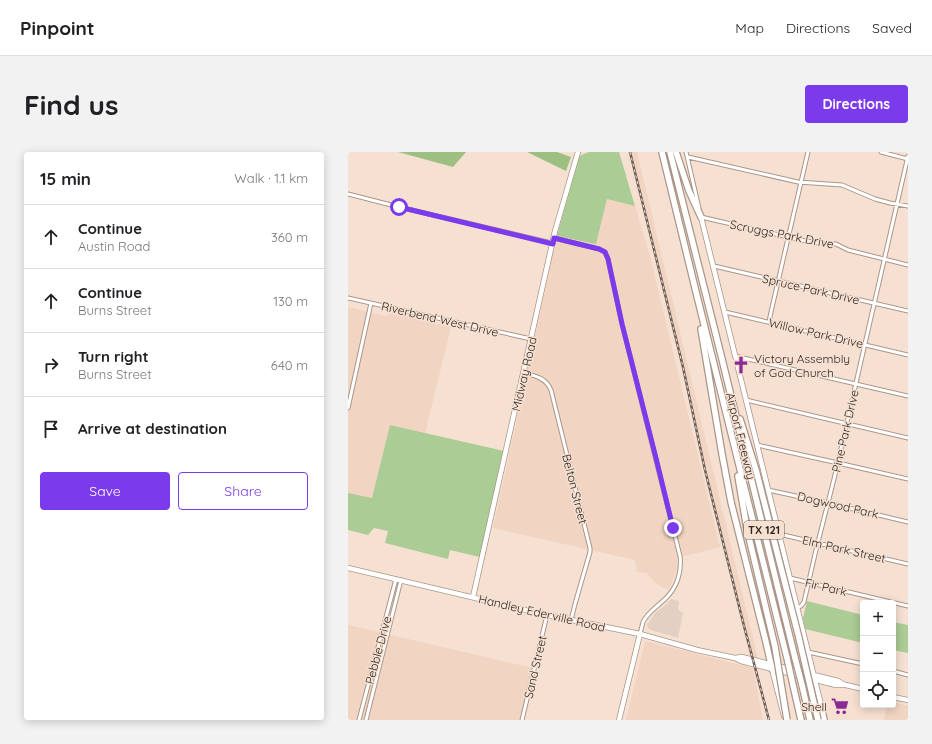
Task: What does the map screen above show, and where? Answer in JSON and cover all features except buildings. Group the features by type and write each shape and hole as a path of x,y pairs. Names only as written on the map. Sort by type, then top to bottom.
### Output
{"highway":[{"name":"Airport Freeway","path":"662,152 801,720"},
{"name":"Airport Freeway","path":"670,152 810,720"},
{"path":"676,152 689,191 701,217"},
{"path":"696,292 696,303 704,340 731,502 763,627 771,667"},
{"path":"732,402 752,457 803,655 818,720"},
{"path":"733,440 747,529 775,647 786,720"},
{"path":"822,711 824,720"}],"main road":[{"name":"Midway Road","path":"473,597 560,212 578,152"},
{"name":"Airport Freeway","path":"701,217 822,711"},
{"name":"Handley Ederville Road","path":"348,568 547,615 640,634 697,650 735,658 742,657 771,667 838,681 846,686 860,688"},
{"path":"619,720 640,634"},
{"path":"771,667 786,720"},
{"path":"896,698 908,700"}],"street":[{"path":"686,152 701,217"},
{"path":"769,322 808,152"},
{"path":"881,152 908,158"},
{"path":"688,157 801,183 842,185 875,199 908,206"},
{"name":"Pine Park Drive","path":"797,608 804,604 908,158"},
{"path":"348,194 553,244"},
{"name":"Scruggs Park Drive","path":"701,217 816,243 836,244 848,250 908,265"},
{"path":"554,238 599,249 605,252 608,259 622,324 680,556 680,573 678,581 666,599 647,616 643,622 640,634"},
{"name":"Spruce Park Drive","path":"714,266 908,311"},
{"name":"Riverbend West Drive","path":"348,298 531,340"},
{"path":"348,408 371,303"},
{"name":"Willow Park Drive","path":"725,312 908,355"},
{"path":"735,356 908,396"},
{"name":"Belton Street","path":"524,374 541,378 547,383 551,390 590,548 572,620"},
{"path":"746,400 908,438"},
{"path":"757,445 908,480"},
{"name":"Dogwood Park","path":"768,490 908,522"},
{"name":"Elm Park Street","path":"779,534 908,564"},
{"name":"Fir Park","path":"790,578 908,606"},
{"name":"Pebble Drive","path":"359,720 392,597 399,580"},
{"name":"Pebble Drive","path":"366,720 380,668 399,580"},
{"path":"392,597 396,598"},
{"path":"388,613 392,614"},
{"name":"Sand Street","path":"522,720 547,615"},
{"path":"808,652 860,663"},
{"path":"896,672 908,675"}],"shaded area":[{"path":"630,152 637,152 758,659 750,657"},
{"path":"607,199 635,206 650,256 720,547 677,558 677,569 669,590 656,584 647,573 637,572 635,560 493,528 557,236 596,244"},
{"path":"348,307 386,316 393,313 451,327 425,433 390,425 372,498 348,493"},
{"path":"671,599 679,601 678,609 683,613 678,638 651,630 647,625 655,613"},
{"path":"348,625 533,668 521,719 523,720 348,720"},
{"path":"645,641 753,668 763,720 626,720"},
{"path":"896,703 908,706 908,720 884,720 886,708 896,708"}],"green space":[{"path":"398,152 466,152 453,167"},
{"path":"527,152 557,152 571,157 566,171"},
{"path":"589,152 619,152 635,206 607,199 596,244 557,236 579,156"},
{"path":"390,425 504,451 480,557 450,550 448,559 385,543 388,531 374,528 368,535 348,530 348,493 372,498"},
{"path":"807,601 860,614 860,642 805,629 803,618"},
{"path":"896,623 908,625 908,653 896,651"}],"railway":[{"path":"630,152 683,367 705,470 769,720"}],"place":[{"name":"Victory Assembly of God Church","path":"741,365"},
{"name":"Shell","path":"840,706"}],"route":[{"path":"399,207 553,244 554,238 603,250 605,252 608,259 622,324 673,528"}]}
